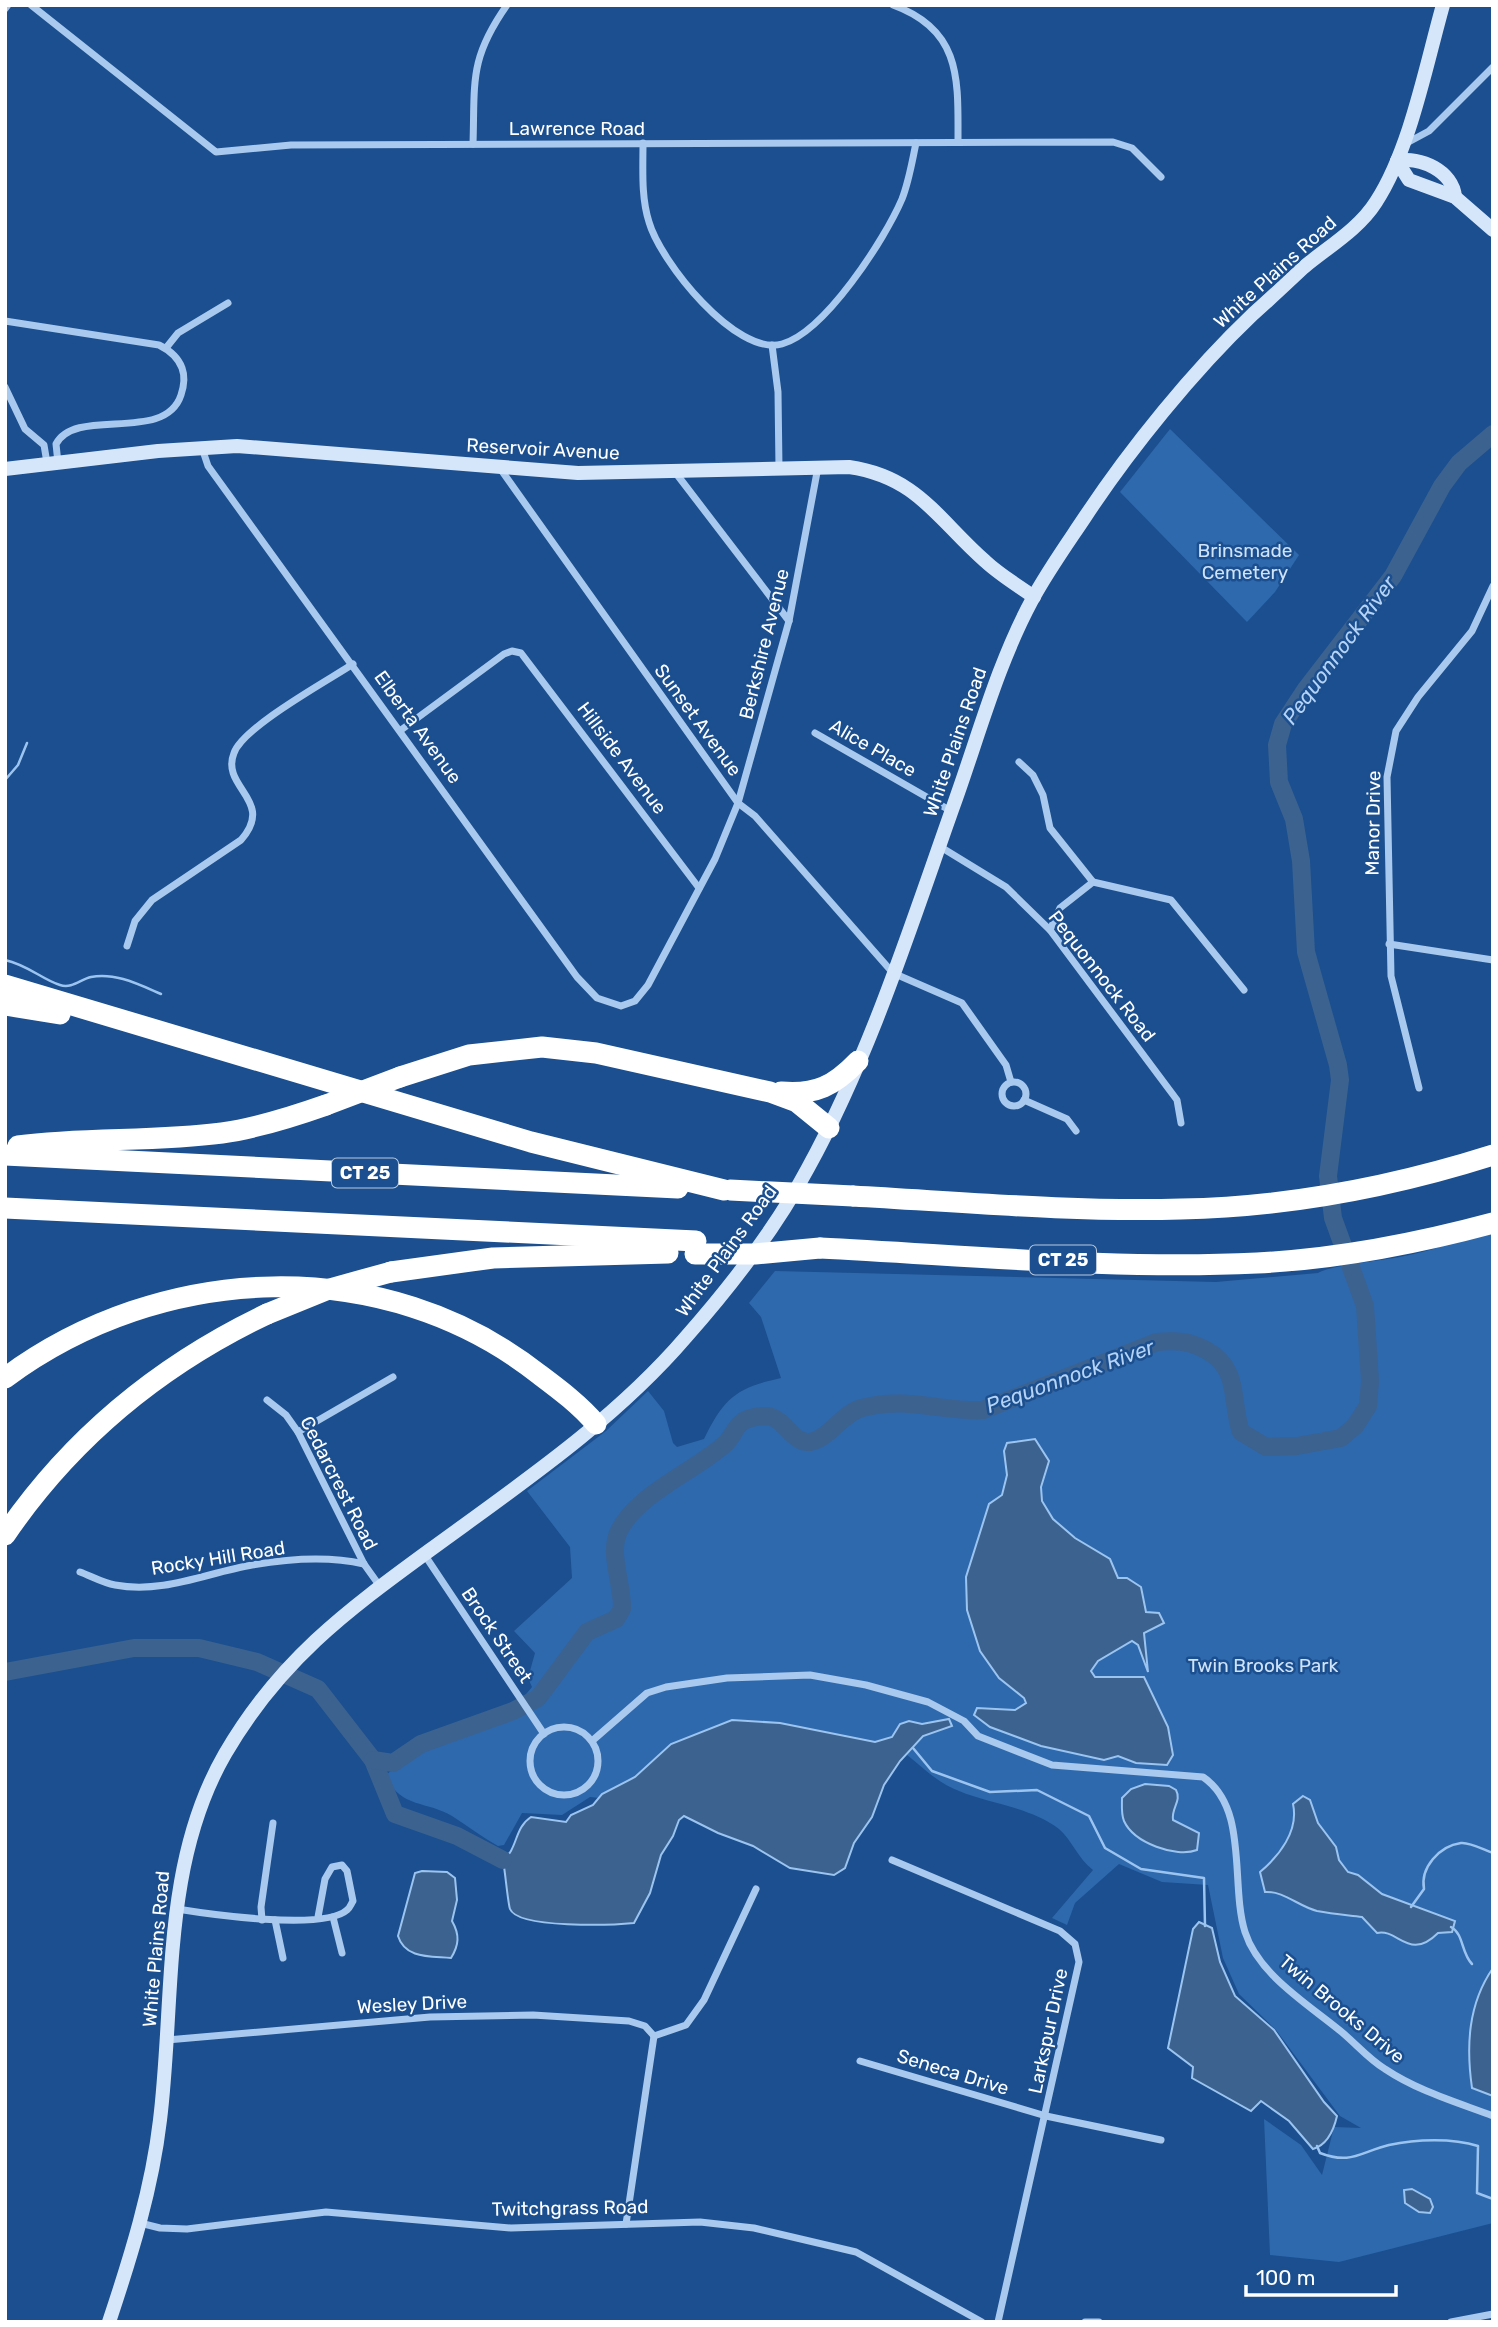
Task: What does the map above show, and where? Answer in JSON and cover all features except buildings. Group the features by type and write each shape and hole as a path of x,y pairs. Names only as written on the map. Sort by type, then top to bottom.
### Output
{"highway":[{"path":"5,985 531,1142 727,1190"},
{"path":"5,1005 126,1027 223,1050"},
{"path":"5,1148 57,1141 222,1133 276,1122 400,1077 478,1053 542,1046 596,1053 758,1089 797,1102 829,1128"},
{"path":"758,1089 815,1092 832,1086 858,1061"},
{"name":"CT 25","path":"5,1155 1147,1210 1294,1200 1384,1184 1493,1155"},
{"name":"CT 25","path":"5,1208 696,1247 820,1248 1160,1264 1306,1259 1400,1245 1493,1223"},
{"path":"5,1535 49,1475 107,1418 188,1358 267,1314 326,1290 391,1272 494,1258 696,1247"},
{"path":"5,1378 85,1330 158,1303 234,1289 316,1287 390,1300 458,1323 521,1360 596,1424"}],"main road":[{"name":"White Plains Road","path":"108,2322 140,2223 157,2142 176,1909 183,1864 206,1790 237,1734 261,1699 300,1652 379,1585 425,1554 596,1424 685,1339 779,1217 829,1128 858,1061 939,846 996,681 1034,597 1103,491 1189,384 1245,321 1369,212 1397,161 1443,5"},
{"path":"1455,197 1450,182 1426,163 1414,158 1397,161 1409,180 1455,197 1493,230"},
{"name":"Reservoir Avenue","path":"5,470 201,447 287,449 578,473 818,466 870,470 910,488 936,510 984,561 1034,597"}],"street":[{"name":"Lawrence Road","path":"31,5 216,152 291,145 1119,143 1137,151 1161,177"},
{"path":"473,144 477,60 487,35 507,5"},
{"path":"893,5 921,19 947,47 957,80 957,142"},
{"path":"1402,145 1429,131 1493,67"},
{"path":"643,143 645,203 656,241 715,315 754,340 772,345 792,340 810,328 846,289 896,212 907,186 916,143"},
{"path":"166,348 178,333 228,303"},
{"path":"5,321 166,348 178,361 184,375 182,392 174,408 150,419 68,432 57,444 52,463"},
{"path":"772,345 778,393 779,468"},
{"path":"5,387 25,429 44,446 52,463"},
{"name":"Elberta Avenue","path":"201,447 208,466 577,977 604,1002 625,1006"},
{"name":"Berkshire Avenue","path":"625,1006 635,1001 648,985 715,859 738,803 789,621 818,466"},
{"name":"Sunset Avenue","path":"499,467 738,803 755,816 892,973"},
{"path":"674,472 789,621"},
{"name":"Manor Drive","path":"1419,1088 1391,976 1387,777 1396,731 1418,697 1472,631 1493,586"},
{"name":"Hillside Avenue","path":"401,730 504,654 517,651 526,657 699,888"},
{"path":"127,946 135,921 152,900 241,840 249,831 252,806 234,777 232,765 240,742 256,728 353,664"},
{"name":"Alice Place","path":"815,733 951,812"},
{"path":"1019,762 1033,775 1043,795 1050,828 1093,882 1171,900 1244,990"},
{"name":"Pequonnock Road","path":"939,846 1006,887 1050,930 1177,1100 1181,1123"},
{"path":"1050,930 1060,908 1093,882"},
{"path":"1390,944 1493,960"},
{"path":"892,973 962,1003 1006,1065 1011,1082"},
{"path":"1011,1082 1002,1092 1004,1101 1016,1105 1024,1100"},
{"path":"1011,1082 1023,1087 1024,1100"},
{"path":"1024,1100 1067,1119 1076,1131"},
{"path":"298,1432 393,1377"},
{"name":"Cedarcrest Road","path":"267,1400 286,1415 298,1432 364,1564 379,1585"},
{"name":"Brock Street","path":"425,1554 544,1734"},
{"name":"Rocky Hill Road","path":"80,1572 113,1585 136,1587 171,1585 251,1565 347,1560 364,1564"},
{"name":"Twin Brooks Drive","path":"592,1741 605,1734 647,1693 666,1687 727,1678 810,1675 919,1699 964,1721 978,1736 1052,1765 1203,1777 1218,1787 1229,1806 1244,1931 1255,1954 1278,1979 1383,2068 1416,2087 1493,2116"},
{"path":"568,1728 585,1734 592,1741 597,1754 594,1777 578,1793 555,1794 536,1780 532,1770 534,1747 544,1734 568,1728"},
{"path":"261,1920 273,1823"},
{"name":"Larkspur Drive","path":"892,1860 1059,1931 1075,1944 1079,1962 998,2322"},
{"path":"176,1909 261,1920 333,1917 347,1910 353,1901 347,1871 342,1866 332,1867 325,1879 318,1917"},
{"path":"626,2224 654,2036 686,2025 704,2000 756,1889"},
{"path":"333,1917 342,1953"},
{"path":"275,1920 283,1958"},
{"name":"Wesley Drive","path":"166,2040 403,2019 533,2015 629,2021 645,2026 654,2036"},
{"name":"Seneca Drive","path":"860,2061 1046,2116 1161,2140"},
{"name":"Twitchgrass Road","path":"140,2223 160,2228 187,2229 326,2212 511,2228 700,2222 754,2228 856,2252 982,2322"},
{"path":"1451,2322 1493,2314"},
{"path":"1085,2322 1099,2322"}],"green space":[{"name":"Brinsmade Cemetery","path":"1170,429 1299,555 1275,592 1247,622 1120,492"},
{"name":"Twin Brooks Park","path":"1493,1228 1493,2223 1339,2262 1270,2255 1264,2119 1301,2145 1322,2175 1334,2127 1361,2128 1340,2116 1276,2030 1239,1994 1223,1958 1208,1885 1162,1882 1119,1864 1075,1903 1067,1925 1052,1918 1093,1870 1064,1833 1036,1816 950,1787 894,1745 609,1799 590,1797 562,1815 522,1813 504,1845 498,1846 443,1811 406,1799 391,1786 386,1775 398,1765 517,1705 532,1687 528,1678 535,1653 514,1631 572,1578 570,1547 527,1491 606,1431 648,1391 664,1411 673,1443 677,1447 704,1439 725,1404 742,1391 781,1378 761,1317 749,1303 775,1271 1216,1282 1318,1273 1424,1252"}],"shaded area":[{"path":"1035,1439 1049,1461 1041,1487 1042,1501 1053,1519 1075,1538 1110,1559 1118,1578 1127,1578 1141,1587 1146,1612 1159,1613 1164,1623 1144,1633 1148,1672 1138,1645 1132,1641 1098,1661 1091,1671 1095,1677 1144,1677 1168,1727 1173,1755 1167,1765 1136,1763 1118,1756 1104,1760 1041,1746 990,1727 974,1715 977,1708 1015,1710 1026,1703 1024,1698 999,1678 980,1651 967,1610 966,1577 989,1504 1002,1495 1007,1475 1004,1451 1007,1443"},
{"path":"949,1719 952,1726 923,1736 900,1761 884,1785 872,1817 854,1843 845,1868 834,1875 790,1868 753,1846 684,1816 679,1820 661,1855 650,1893 634,1923 547,1923 530,1920 510,1909 503,1860 526,1822 531,1817 566,1822 571,1815 593,1805 602,1794 635,1777 671,1744 732,1720 780,1723 875,1742 892,1737 900,1724 909,1721 922,1724"},
{"path":"1145,1784 1169,1786 1176,1790 1178,1798 1173,1820 1199,1833 1197,1850 1178,1852 1156,1847 1129,1829 1123,1818 1122,1798 1131,1789"},
{"path":"1303,1796 1310,1800 1318,1823 1336,1847 1339,1860 1348,1872 1358,1875 1382,1894 1455,1921 1452,1932 1438,1933 1419,1945 1411,1944 1391,1935 1377,1933 1362,1917 1317,1911 1278,1894 1265,1892 1260,1872 1286,1842 1293,1824 1293,1804"},
{"path":"447,1872 455,1878 457,1900 452,1921 457,1940 451,1958 413,1953 406,1949 398,1936 415,1873"},
{"path":"1199,1922 1212,1928 1220,1962 1235,1996 1274,2030 1324,2102 1337,2116 1329,2136 1318,2147 1313,2149 1289,2121 1261,2101 1251,2111 1192,2078 1193,2067 1168,2048 1193,1929"},
{"path":"1493,1968 1493,2096 1472,2088 1469,2041 1478,1996"},
{"path":"1412,2189 1430,2199 1433,2207 1430,2213 1419,2212 1405,2203 1404,2190"}],"waterway":[{"name":"Pequonnock River","path":"373,1760 393,1763 421,1744 513,1711 538,1698 587,1632 616,1619 622,1609 615,1549 619,1531 627,1518 653,1494 725,1444 743,1421 763,1416 773,1417 798,1439 810,1442 823,1436 855,1411 878,1405 909,1404 983,1410 1157,1342 1170,1341 1206,1350 1225,1366 1230,1376 1241,1432 1266,1447 1297,1446 1341,1438 1355,1426 1368,1406 1370,1381 1365,1306 1333,1218 1328,1176 1340,1080 1306,952 1301,861 1294,819 1279,782 1277,745 1283,724 1306,689 1393,576 1442,486 1459,463 1493,434"},
{"path":"5,780 18,765 27,743"},
{"path":"5,960 64,986 91,977 109,976 127,980 161,994"},
{"name":"Pequonnock River","path":"5,1672 134,1648 199,1648 257,1662 318,1689 373,1760 395,1814 457,1836 503,1860"},
{"path":"913,1748 932,1771 990,1792 1037,1790 1089,1816 1105,1848 1141,1869 1204,1878 1205,1926"},
{"path":"1411,1907 1424,1889 1428,1866 1445,1848 1465,1843 1493,1853"},
{"path":"1451,1927 1458,1934 1472,1964"},
{"path":"1317,2146 1320,2153 1340,2158 1411,2142 1434,2140 1478,2146 1477,2193 1493,2199"}]}
